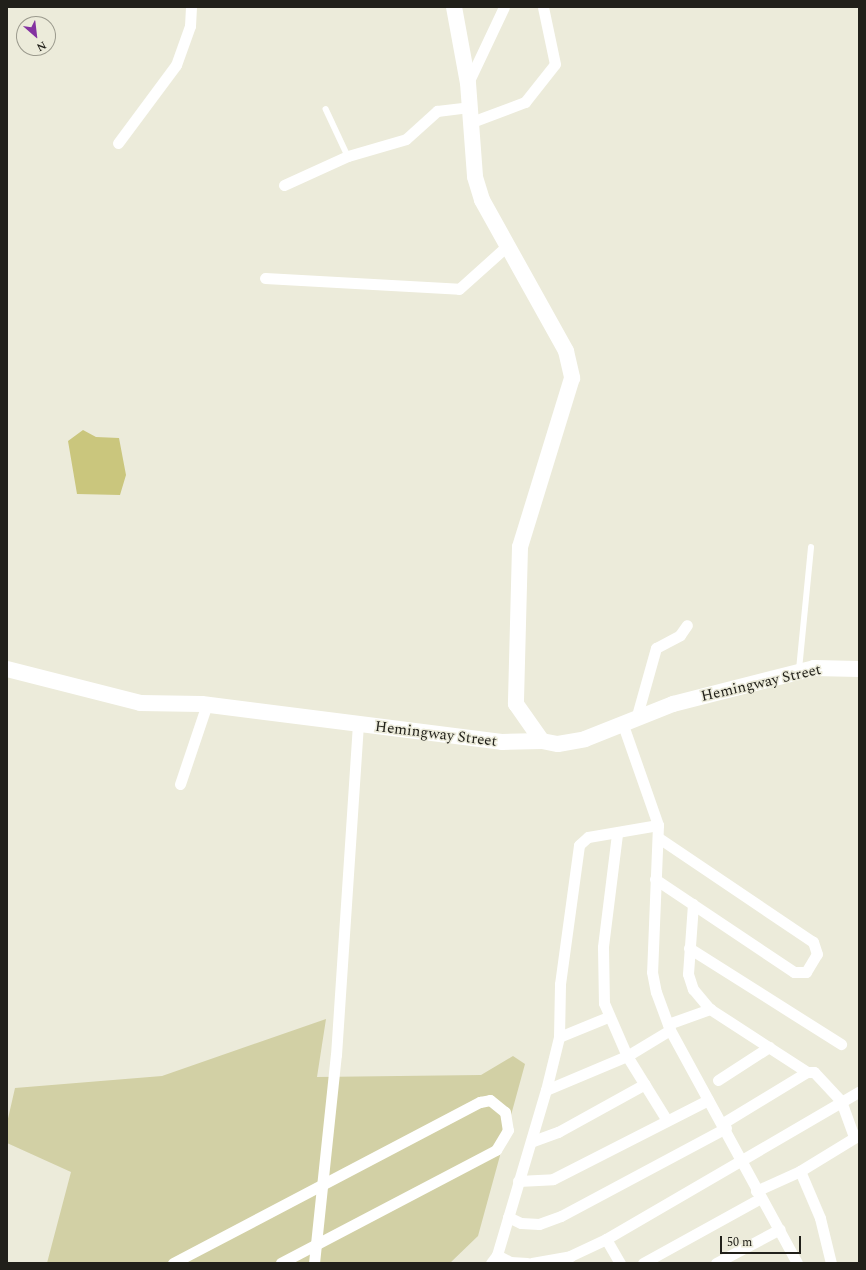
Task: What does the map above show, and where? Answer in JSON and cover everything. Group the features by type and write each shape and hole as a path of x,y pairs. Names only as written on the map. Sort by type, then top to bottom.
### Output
{"main road":[{"path":"454,7 468,84 469,115 475,177 482,200 566,351 572,378 520,547 516,704 542,741"},
{"name":"Hemingway Street","path":"7,669 121,701 207,704 502,742 542,741 558,744 585,739 673,704 799,672 822,668 859,669"}],"street":[{"path":"118,143 176,65 190,26 191,7"},
{"path":"468,84 504,7"},
{"path":"284,185 348,156 406,139 437,111 469,115 526,102 555,64 544,7"},
{"path":"265,278 459,290 508,245"},
{"path":"687,625 680,635 656,648 629,722 658,825 659,838 655,879 652,972 669,1027 708,1100 724,1126 758,1195 780,1229 797,1263"},
{"path":"180,784 207,704"},
{"path":"314,1263 336,1055 358,724"},
{"path":"527,1263 494,1259 518,1181 533,1141 559,1037 560,984 580,845 588,837 617,834 658,825"},
{"path":"617,834 603,947 601,986 608,1017 627,1056 666,1119"},
{"path":"655,879 794,972 806,972 817,954 813,942 659,838"},
{"path":"643,1263 800,1171 857,1135 841,1101 825,1081 807,1072 710,1009 690,982 689,948 693,904"},
{"path":"689,948 841,1044"},
{"path":"546,1090 627,1056 669,1027 710,1009"},
{"path":"559,1037 608,1017"},
{"path":"718,1080 769,1047"},
{"path":"508,1217 521,1223 539,1224 561,1216 724,1126 807,1072"},
{"path":"533,1141 558,1132 645,1084"},
{"path":"532,1263 570,1256 606,1239 841,1101 859,1092"},
{"path":"518,1181 554,1179 666,1119 708,1100"},
{"path":"174,1263 480,1102 496,1103 507,1118 507,1136 496,1150 281,1263"},
{"path":"800,1171 820,1218 831,1263"},
{"path":"716,1263 780,1229"},
{"path":"606,1239 620,1263"}],"lane":[{"path":"326,109 348,156"},
{"path":"799,672 811,548"}],"shaded area":[{"path":"83,430 96,437 119,438 126,475 120,495 77,494 68,441"},
{"path":"326,1019 317,1077 481,1075 513,1056 525,1064 478,1236 450,1263 47,1263 71,1172 7,1143 7,1123 15,1088 162,1076"}]}
